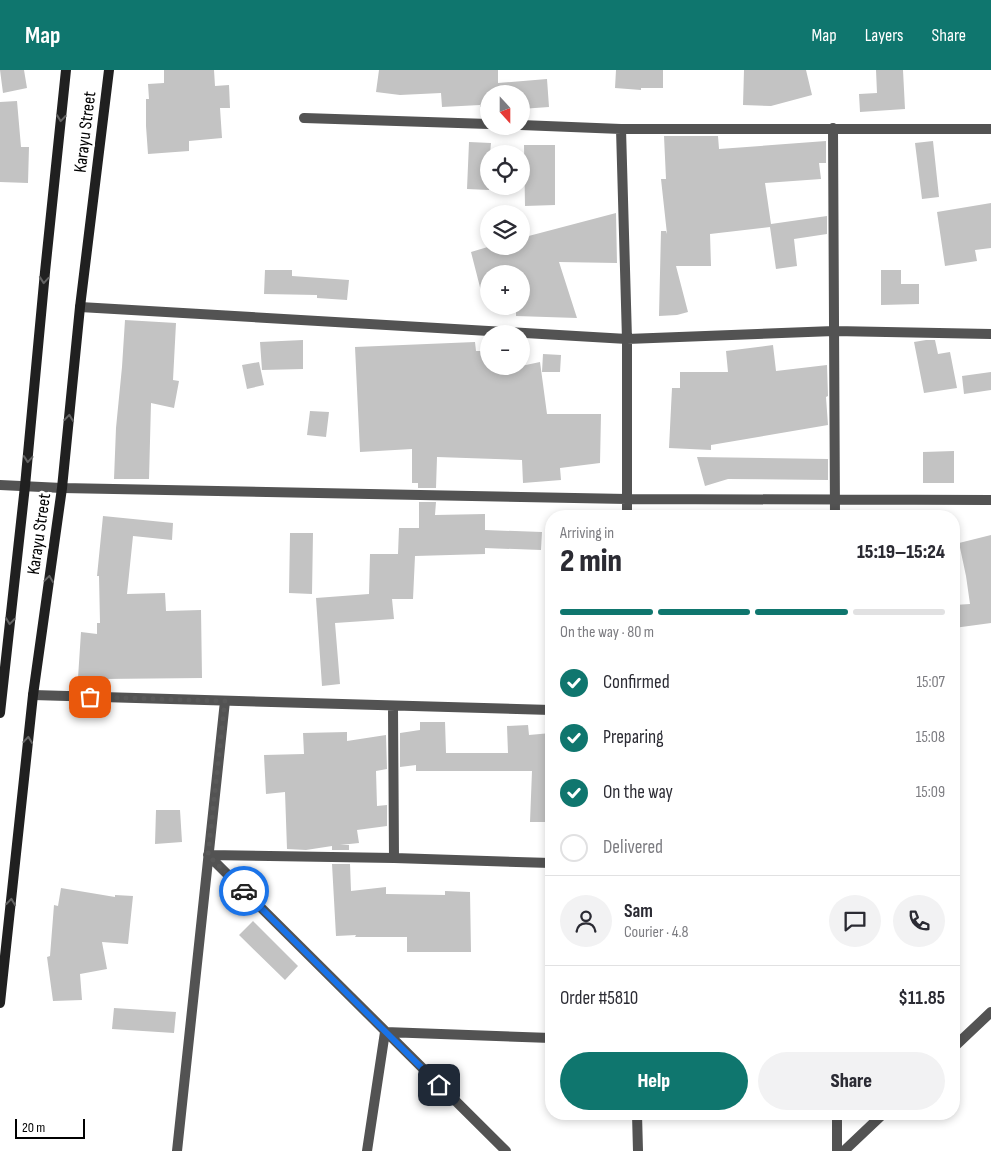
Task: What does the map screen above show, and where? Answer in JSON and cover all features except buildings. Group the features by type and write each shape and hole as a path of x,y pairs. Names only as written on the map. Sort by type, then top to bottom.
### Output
{"main road":[{"name":"Karayu Street","path":"0,713 25,486 66,70"},
{"name":"Karayu Street","path":"0,1003 33,696 62,488 80,307 109,70"}],"street":[{"path":"304,118 480,124"},
{"path":"530,125 621,129 991,128"},
{"path":"834,128 835,510"},
{"path":"621,129 627,338 627,510"},
{"path":"80,307 627,338 834,331 991,334"},
{"path":"0,485 62,488 627,499 991,500"},
{"path":"33,696 545,710"},
{"path":"177,1151 225,701"},
{"path":"393,706 394,858"},
{"path":"208,855 545,863"},
{"path":"208,855 506,1151"},
{"path":"960,1041 991,1012"},
{"path":"385,1032 545,1038"},
{"path":"367,1151 385,1032"},
{"path":"637,1120 638,1151"},
{"path":"837,1120 837,1151"},
{"path":"844,1151 878,1120"}],"way so far":[{"path":"90,697 225,701 208,855 244,891"}],"route":[{"path":"244,891 439,1085"}]}
